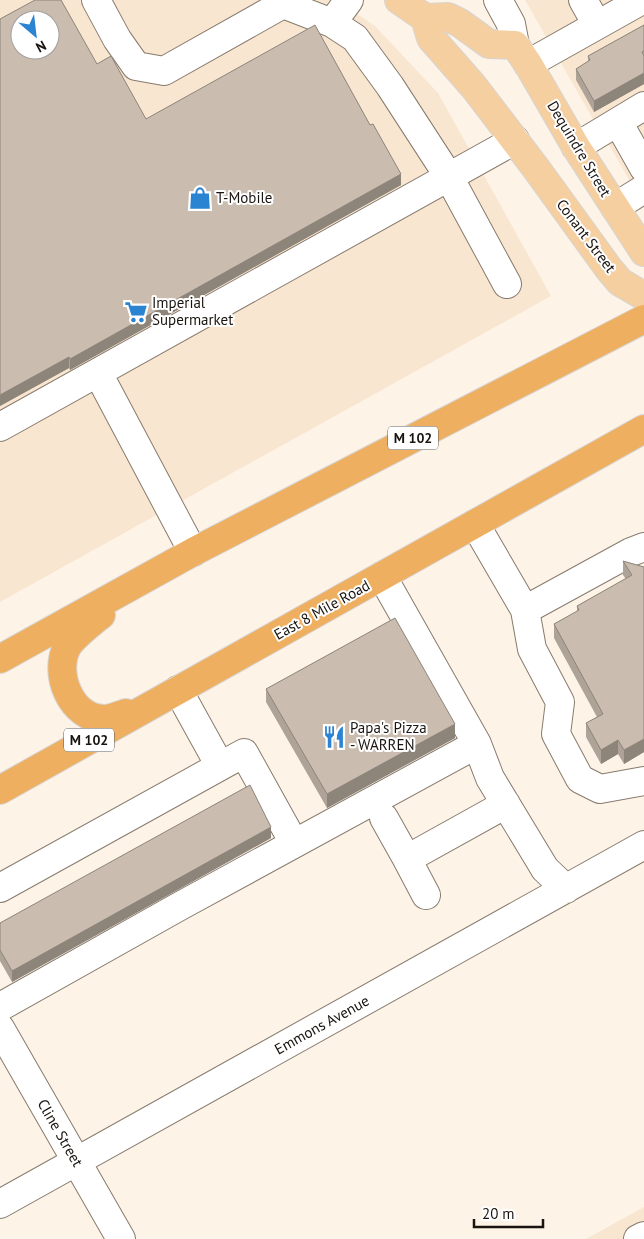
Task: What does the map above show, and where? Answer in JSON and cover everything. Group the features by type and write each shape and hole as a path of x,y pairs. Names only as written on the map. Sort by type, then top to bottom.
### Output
{"highway":[{"name":"M 102","path":"0,659 188,555 644,319"},
{"name":"East 8 Mile Road","path":"0,790 644,429"},
{"path":"178,690 137,709 105,719 90,716 76,706 67,691 62,671 64,656 68,646 104,612 188,555"}],"main road":[{"path":"399,0 432,9 460,23 488,44 522,54"},
{"path":"432,9 431,38 460,69 515,140"},
{"name":"Dequindre Street","path":"522,54 576,147 644,252"},
{"name":"Conant Street","path":"515,140 609,269 620,282 644,296"}],"street":[{"path":"96,0 117,39 136,66 164,71 280,2 332,23 354,38 390,86 449,178 506,284"},
{"path":"332,23 349,0"},
{"path":"498,0 511,24 522,54 597,25 642,0"},
{"path":"583,0 597,25"},
{"path":"576,147 644,106"},
{"path":"618,122 644,168"},
{"path":"0,427 515,140"},
{"path":"615,207 644,189"},
{"path":"98,373 188,555"},
{"path":"475,524 525,610 532,649 560,702 556,734 580,779 600,789 644,781"},
{"path":"525,610 631,552 644,547"},
{"path":"382,576 478,744 490,778 545,869 566,889"},
{"path":"178,690 220,766"},
{"path":"0,1007 294,843 478,744"},
{"path":"0,888 244,753 294,843"},
{"path":"406,859 506,804"},
{"path":"384,818 426,895"},
{"name":"Emmons Avenue","path":"0,1204 644,845"},
{"name":"Cline Street","path":"0,1028 121,1239"},
{"path":"638,1239 644,1236"}],"shaded area":[{"path":"0,0 337,0 375,26 438,93 551,296 0,602"},
{"path":"525,0 644,0 644,100 598,128"},
{"path":"644,113 644,206 604,136"},
{"path":"644,1207 644,1239 586,1239"}],"building":[{"path":"35,0 61,0 97,64 111,56 146,119 315,25 370,125 373,124 401,174 70,359 69,357 0,395 0,19 10,14 10,60 60,60 60,10 17,10"},
{"path":"644,25 644,51 642,52 644,56 644,73 594,101 576,69 590,60 588,56"},
{"path":"623,561 644,567 644,739 624,750 618,740 601,750 586,723 603,714 554,624 579,610 577,606 632,575"},
{"path":"395,618 455,724 327,794 266,689"},
{"path":"250,785 271,827 12,971 0,950 0,923"}],"place":[{"name":"T-Mobile","path":"200,198"},
{"name":"Imperial Supermarket","path":"136,312"},
{"name":"Papa's Pizza - WARREN","path":"334,737"}]}
